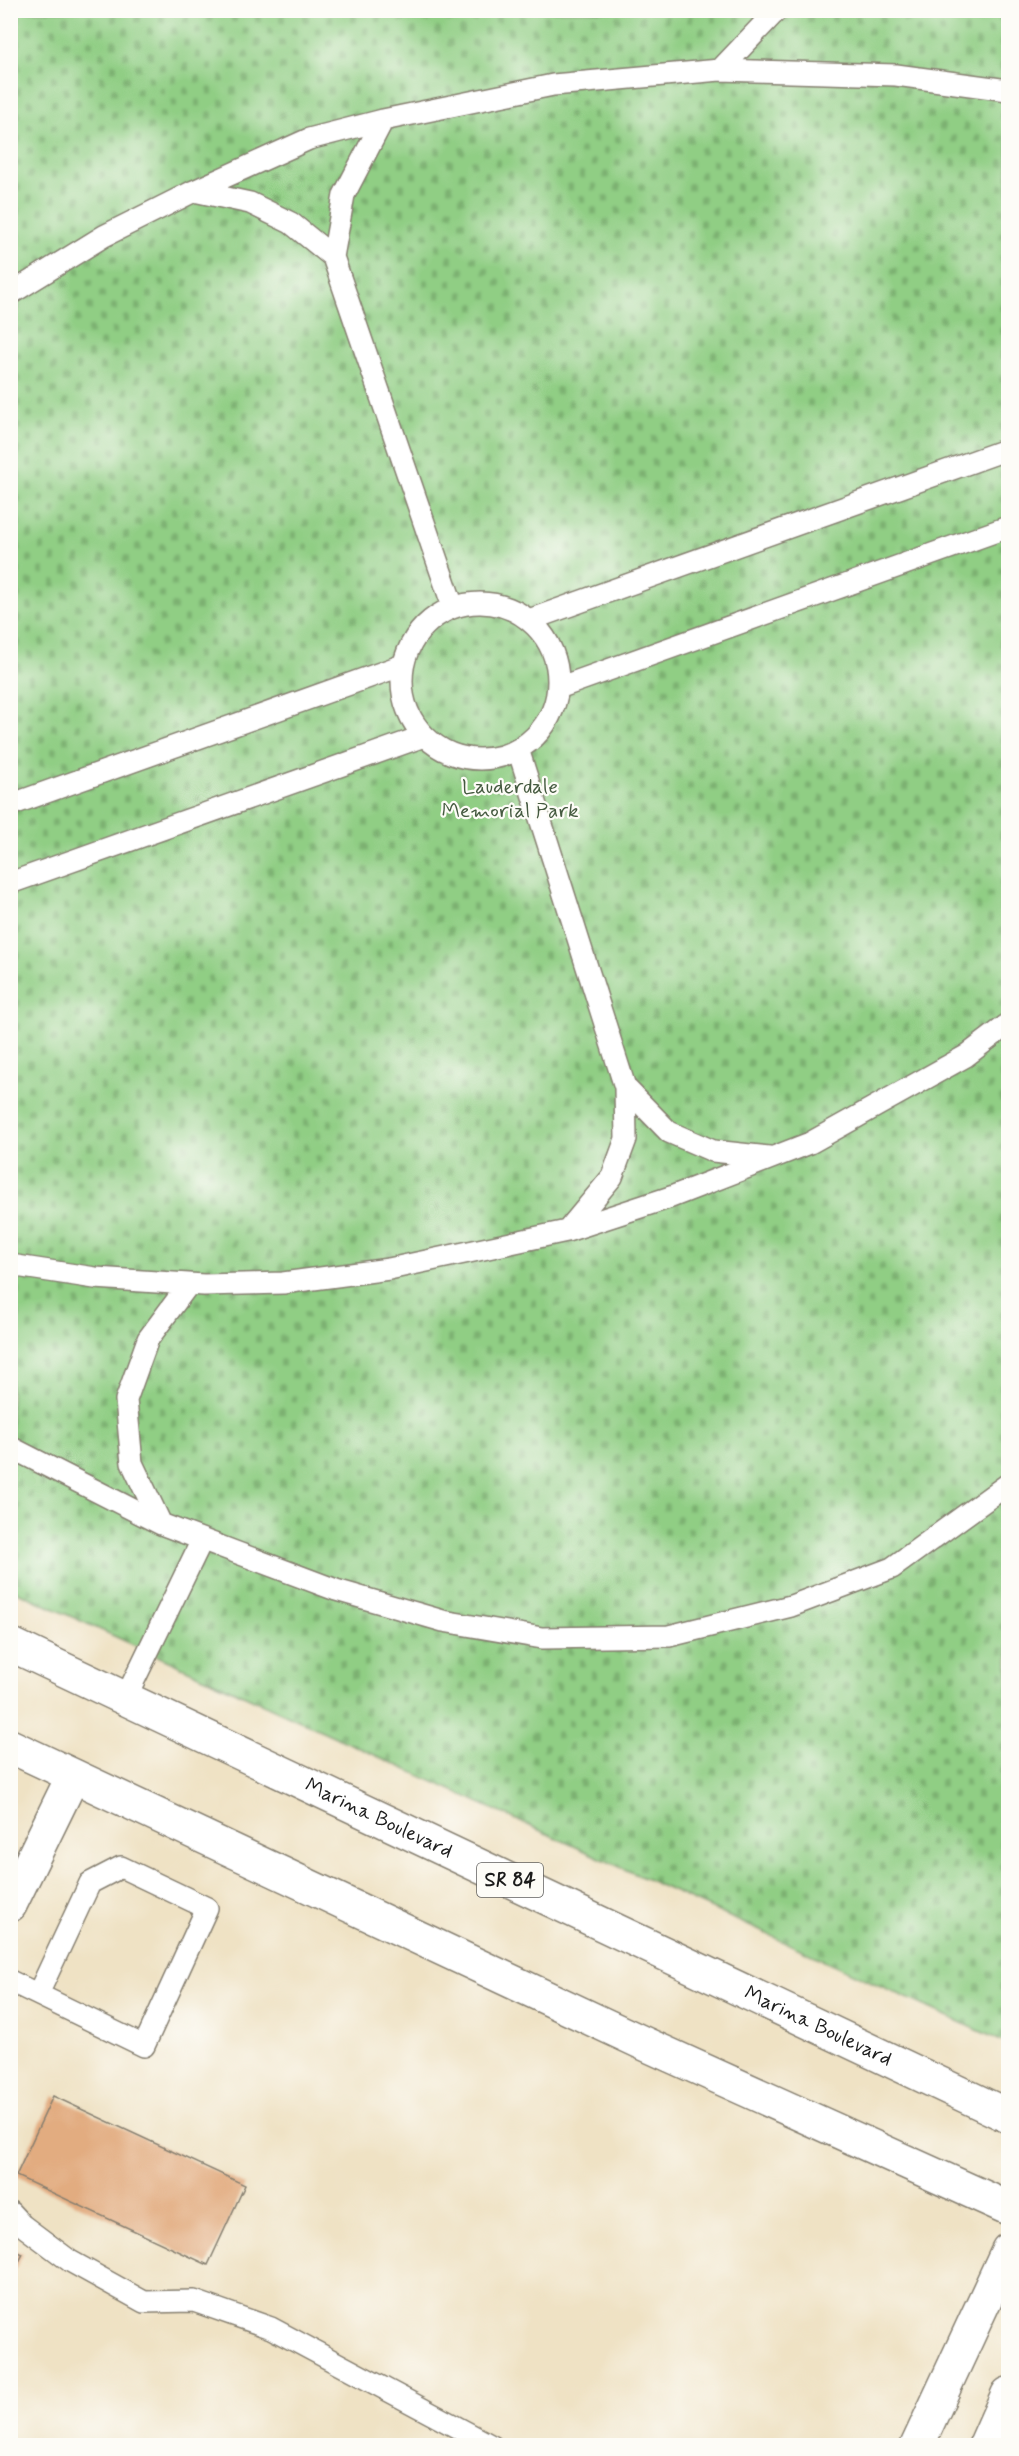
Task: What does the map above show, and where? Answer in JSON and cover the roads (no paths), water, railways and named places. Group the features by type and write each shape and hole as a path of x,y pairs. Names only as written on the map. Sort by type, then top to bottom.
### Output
{"main road":[{"name":"Marina Boulevard","path":"10,1644 1008,2116"},
{"path":"10,1746 622,2033 1008,2208"},
{"path":"10,1905 73,1776"},
{"path":"917,2445 1008,2250"},
{"path":"985,2445 1008,2394"}],"lane":[{"path":"720,70 777,10"},
{"path":"10,294 105,236 194,191 309,139 383,120 553,85 720,70 896,75 1008,90"},
{"path":"383,120 344,195 333,257 453,607"},
{"path":"194,191 250,203 291,223 333,257"},
{"path":"529,620 1008,449"},
{"path":"558,688 1008,527"},
{"path":"479,603 506,607 529,620 550,647 556,663 558,688 552,713 538,734 518,749 494,758 469,759 445,751 424,736 412,721 404,703 401,684 403,665 412,640 430,620 453,607 479,603"},
{"path":"10,805 403,665"},
{"path":"10,883 424,736"},
{"path":"518,749 625,1087 626,1139 612,1177 567,1231"},
{"path":"10,1266 95,1278 189,1284 283,1283 389,1269 567,1231 671,1197 810,1143 966,1056 1008,1024"},
{"path":"625,1087 669,1132 713,1150 772,1158"},
{"path":"161,1524 132,1463 126,1400 148,1339 189,1284"},
{"path":"10,1447 161,1524 336,1590 443,1621 542,1638 669,1636 791,1606 892,1568 1008,1484"},
{"path":"125,1699 202,1540"},
{"path":"10,1981 144,2046 207,1908 121,1867 90,1883 38,1994"},
{"path":"10,2212 22,2225 70,2262 144,2302 194,2301 271,2328 492,2445"}],"park label":[{"name":"Lauderdale Memorial Park","path":"510,799"}]}
